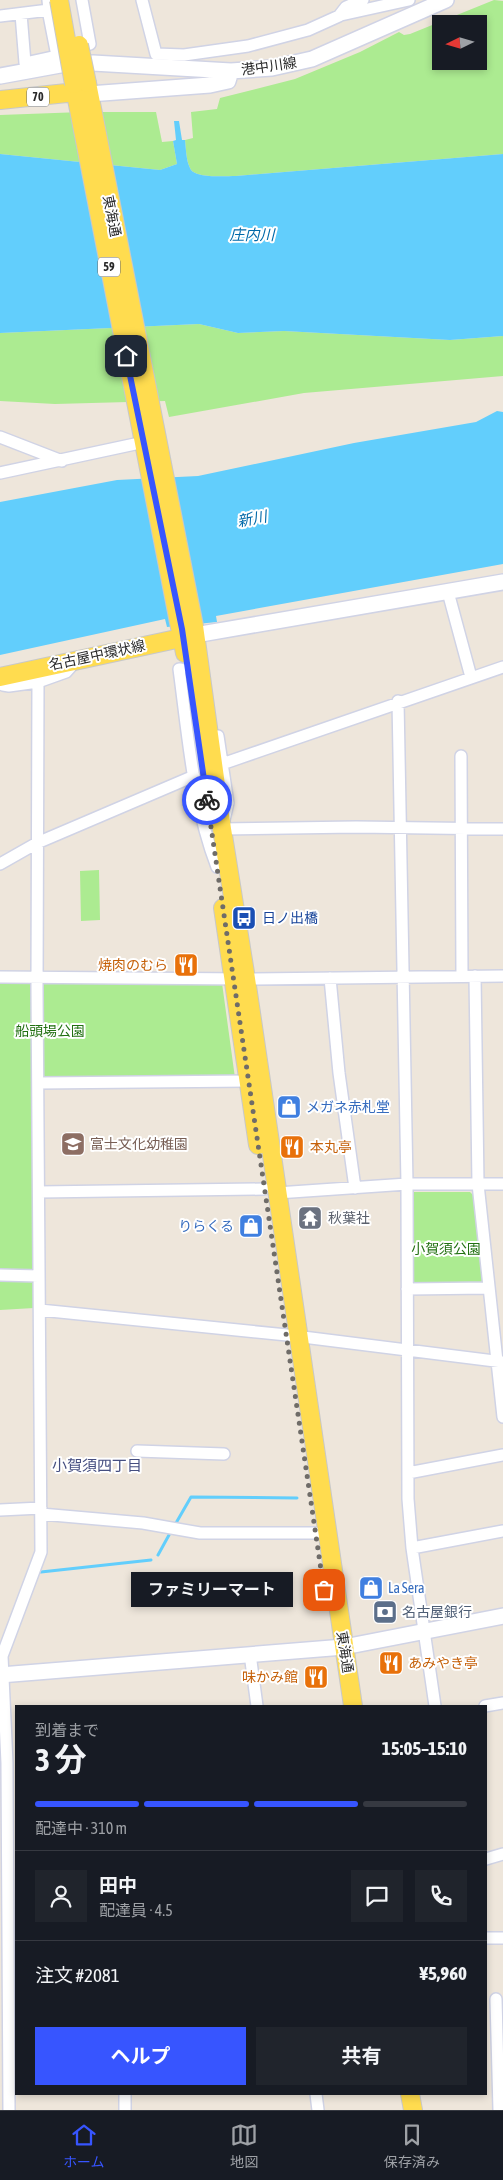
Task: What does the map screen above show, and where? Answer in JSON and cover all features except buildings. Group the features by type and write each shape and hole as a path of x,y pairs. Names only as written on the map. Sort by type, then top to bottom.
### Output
{"main road":[{"name":"東海通","path":"70,0 82,92 189,632 222,830 240,979 338,1647 341,1705"},
{"name":"東海通","path":"52,3 82,92"},
{"name":"70","path":"0,100 82,92"},
{"name":"東海通","path":"189,632 217,867 240,979 249,1081 271,1191"},
{"name":"名古屋中環状線","path":"0,677 189,632"},
{"name":"東海通","path":"293,1337 316,1533 338,1647 353,1705"},
{"path":"398,2095 401,2110"},
{"path":"410,2095 413,2110"}],"street":[{"path":"55,50 90,44 82,0"},
{"path":"142,0 156,54 184,55 248,46 308,30 339,16 409,0"},
{"path":"339,16 346,7 363,0"},
{"name":"港中川線","path":"82,92 210,85 228,81 231,71 272,68 312,59 446,0"},
{"path":"0,16 20,14 52,3 57,56 25,63 20,14"},
{"path":"0,76 60,65 92,63 231,71"},
{"path":"0,437 62,460"},
{"path":"0,473 150,442"},
{"path":"189,632 503,582"},
{"path":"448,592 471,677"},
{"path":"0,681 3,685 9,686 38,682 66,672 78,659"},
{"path":"204,665 206,664 228,803 222,830 503,829"},
{"path":"222,764 398,701 503,667"},
{"path":"180,669 194,776 206,839 217,867"},
{"path":"9,2110 8,1969 4,1918 8,1866 4,1815 8,1763 2,1656 41,1552 37,977 38,682"},
{"path":"398,701 407,1184 408,1499 412,1548 435,1705"},
{"path":"461,756 462,976"},
{"path":"0,864 37,843 194,776"},
{"path":"475,976 478,1184 489,1288 500,1362 503,1417"},
{"path":"0,977 240,979 503,976"},
{"path":"330,978 339,1073 355,1188"},
{"path":"38,1083 249,1081"},
{"path":"39,1192 271,1191 407,1184 503,1184"},
{"path":"0,1276 39,1276"},
{"path":"407,1289 489,1288"},
{"path":"40,1310 293,1337 500,1362"},
{"path":"137,1451 224,1454"},
{"path":"408,1473 503,1455"},
{"path":"0,1510 41,1511 147,1524 200,1533 316,1533"},
{"path":"412,1548 503,1531"},
{"path":"2,1675 338,1647 503,1616"},
{"path":"250,1654 258,1705"},
{"path":"487,1706 503,1704"},
{"path":"487,1859 503,1854"},
{"path":"487,1938 503,1938"},
{"path":"495,1999 501,2075 499,2110"},
{"path":"124,2095 125,2110"},
{"path":"316,2095 318,2110"}],"green space":[{"path":"494,0 503,1 503,154 236,176 197,174 190,168 185,140 193,138 191,112 217,109 220,98 295,79 360,52 399,32 404,35 432,25 432,70 488,70 488,15 457,15"},
{"path":"156,112 162,142 173,141 177,164 160,170 0,154 0,115"},
{"path":"199,324 238,333 284,331 450,340 503,336 503,376 304,393 169,417 165,401 55,404 0,401 0,333"},
{"path":"99,870 100,920 81,921 80,871"},
{"name":"船頭場公園","path":"0,982 222,983 235,1078 43,1080 34,1308 0,1310"},
{"name":"小賀須公園","path":"414,1192 470,1192 474,1196 483,1282 480,1285 414,1285 411,1281 411,1194"}],"water":[{"name":"庄内川","path":"174,121 179,121 182,140 185,140 190,168 197,174 210,176 236,176 503,154 503,336 450,340 284,331 238,333 199,324 0,333 0,154 160,170 177,164 173,141 176,140"},
{"name":"新川","path":"497,411 503,412 503,564 216,616 217,622 167,627 165,619 0,655 0,502 117,480 198,476 354,443 476,422"}],"waterway":[{"path":"176,1523 191,1497 297,1498"},
{"path":"158,1555 169,1535"},
{"path":"41,1572 151,1560"}],"way so far":[{"path":"207,800 324,1590"}],"place":[{"name":"日ノ出橋","path":"244,918"},
{"name":"焼肉のむら","path":"186,965"},
{"name":"メガネ赤札堂","path":"289,1107"},
{"name":"富士文化幼稚園","path":"73,1144"},
{"name":"本丸亭","path":"292,1147"},
{"name":"秋葉社","path":"310,1218"},
{"name":"りらくる","path":"251,1226"},
{"name":"La Sera","path":"371,1588"},
{"name":"ファミリーマート","path":"324,1590"},
{"name":"名古屋銀行","path":"385,1612"},
{"name":"あみやき亭","path":"391,1663"},
{"name":"味かみ館","path":"316,1677"}],"district":[{"name":"小賀須四丁目","path":"97,1466"}],"route":[{"path":"126,356 182,629 207,800"}]}
